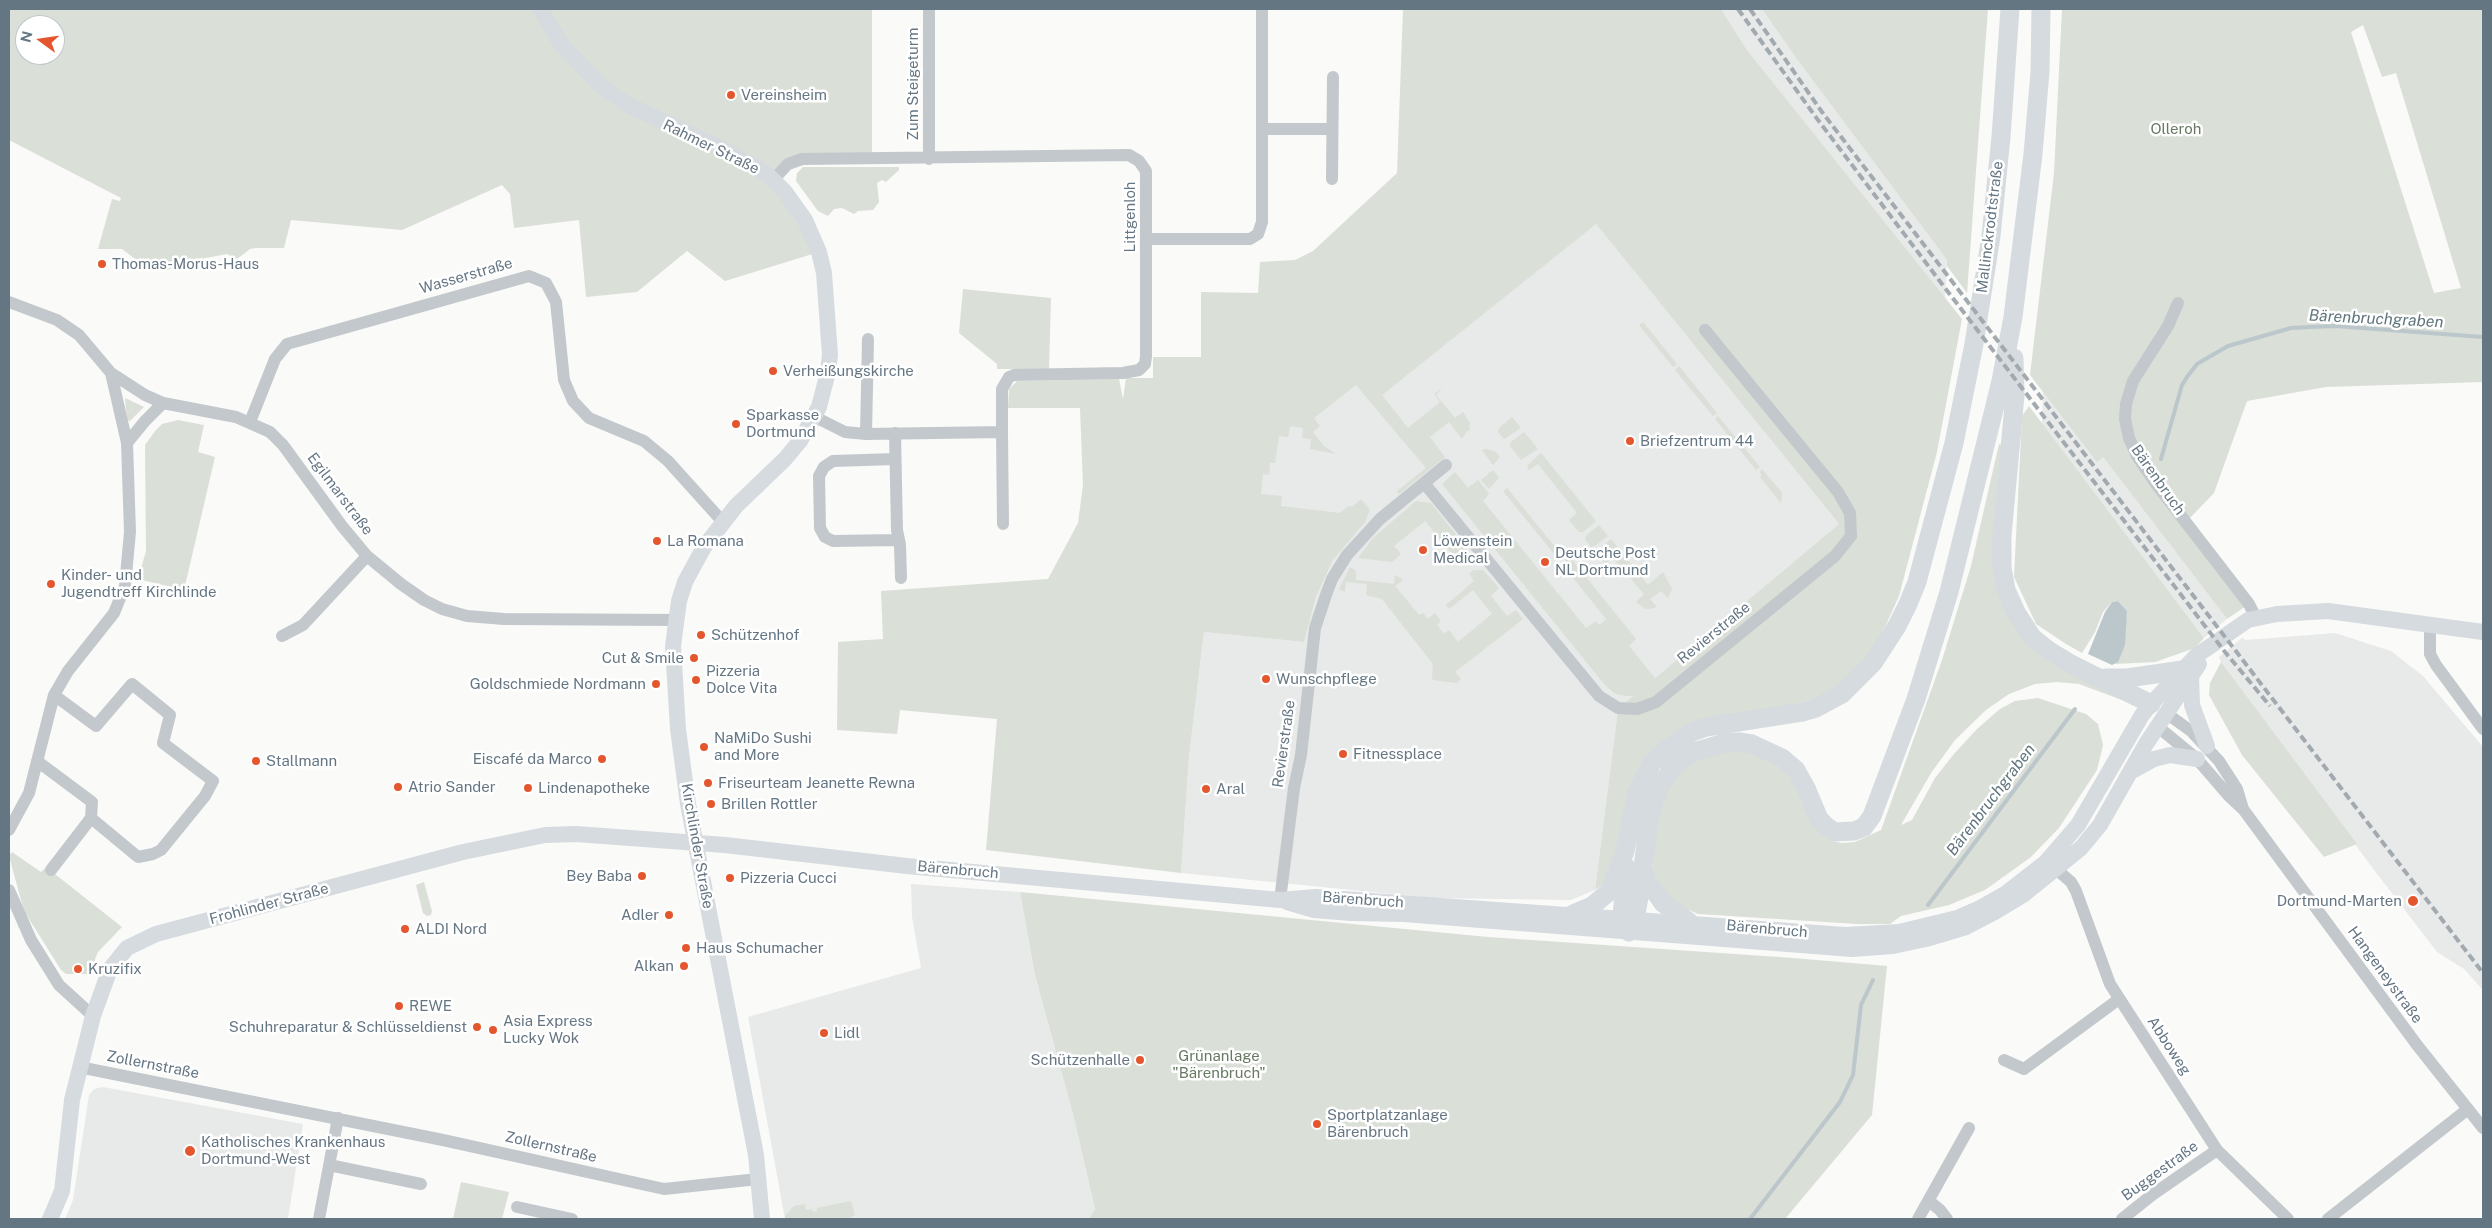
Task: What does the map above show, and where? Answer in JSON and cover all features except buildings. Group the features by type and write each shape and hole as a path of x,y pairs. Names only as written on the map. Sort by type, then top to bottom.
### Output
{"highway":[{"path":"2000,9 2005,67"},
{"name":"Mallinckrodtstraße","path":"1625,851 1633,806 1642,780 1652,763 1679,739 1699,730 1720,724 1816,708 1842,694 1873,663 1897,626 1917,582 1954,444 1974,344 1987,266 2001,137 2010,9"},
{"path":"1629,923 1643,869 1649,821 1654,800 1661,784 1684,758 1710,745 1724,743 1752,744 1782,758 1796,770 1819,819 1835,832 1854,831 1864,827 1872,816 1916,698 1949,592 2002,381 2013,317 2034,154 2040,72 2041,9"},
{"path":"2013,317 2015,395 2002,535 2002,568 2006,590 2017,614 2032,637 2071,664 2102,678 2158,714"},
{"path":"2102,678 2187,673"},
{"path":"1625,851 1629,923"},
{"path":"1573,914 1592,906 1611,890 1625,851"},
{"path":"1643,869 1648,882 1663,903 1689,922"}],"main road":[{"name":"Rahmer Straße","path":"540,9 562,45 601,86 628,105 727,151 773,180 785,192 805,220 819,252 824,273 830,355 825,387 815,417 785,460 722,521"},
{"name":"Kirchlinder Straße","path":"722,521 695,560 685,582 676,620 673,646 678,729 696,843 744,1090 758,1179 762,1219"},
{"name":"Bärenbruch","path":"1280,900 1316,896 1573,914 1629,923 1852,949 1893,946 1926,939 1966,926 1995,912 2056,870 2081,848 2100,825 2132,771 2158,714 2187,673 2196,656 2235,627 2256,618 2305,611 2328,611 2483,632"},
{"path":"2132,771 2149,761 2170,754 2202,753 2187,673"},
{"name":"Bärenbruch","path":"696,843 907,866 1280,900 1314,910 1338,912 1629,923 1689,922 1844,935 1872,934 1924,928 1980,908 2005,894 2028,877 2062,846 2096,798 2129,736 2158,714"},
{"name":"Frohlinder Straße","path":"50,1219 62,1190 72,1100 93,1016 107,976 115,962 138,941 156,934 509,842 545,836 576,834 696,843"}],"street":[{"name":"Zum Steigeturm","path":"929,9 929,159"},
{"path":"1147,239 1250,239 1258,234 1262,222 1262,9"},
{"path":"1332,179 1333,78"},
{"path":"1262,129 1332,129"},
{"name":"Littgenloh","path":"773,180 788,164 802,159 929,159 1129,155 1139,161 1146,171 1146,356 1144,364 1139,370 1132,372 1014,375 1009,377 1002,389 1003,524"},
{"name":"Wasserstraße","path":"250,422 275,358 287,344 529,276 546,283 556,302 564,380 572,401 589,418 644,441 668,461 722,521"},
{"name":"Egilmarstraße","path":"9,302 57,320 80,335 111,373 145,395 164,403 236,416 270,432 284,445 342,526 367,556 424,600 462,615 546,620 676,620"},
{"name":"Bärenbruch","path":"2178,303 2168,326 2133,382 2126,404 2125,420 2129,438 2137,456 2157,485 2244,597 2256,618"},
{"name":"Revierstraße","path":"1424,483 1599,696 1618,708 1637,709 1656,702 1835,556 1850,536 1850,514 1838,492 1705,330"},
{"path":"866,434 868,339"},
{"path":"9,830 27,798 54,695 68,671 108,622 125,586 130,532 127,442 111,373"},
{"path":"127,442 144,420 164,403"},
{"path":"815,417 842,431 866,434 1002,432"},
{"path":"895,433 897,540 900,545 900,578"},
{"path":"895,459 833,461 824,467 819,476 820,528 825,537 833,541 897,540"},
{"name":"Revierstraße","path":"1280,900 1294,788 1301,755 1315,628 1332,579 1347,555 1380,519 1446,465"},
{"path":"282,636 303,624 367,556"},
{"path":"2430,625 2430,654 2483,729"},
{"path":"54,695 96,726 132,684 170,715 163,743 213,781 206,796 161,850 153,854 138,857 91,818"},
{"name":"Hangeneystraße","path":"2158,714 2202,753"},
{"name":"Hangeneystraße","path":"2158,714 2191,731 2202,753 2229,796 2243,809 2412,1038 2483,1128"},
{"path":"37,761 92,802 91,818 51,870"},
{"name":"Abboweg","path":"2056,870 2071,882 2076,891 2110,984 2217,1150 2232,1167 2288,1219"},
{"path":"9,890 31,940 59,985 93,1016"},
{"path":"2004,1060 2024,1069 2119,999"},
{"name":"Zollernstraße","path":"79,1067 338,1118 664,1189 758,1179"},
{"path":"2328,1219 2468,1109"},
{"path":"319,1219 338,1118"},
{"path":"1918,1219 1968,1127"},
{"name":"Buggestraße","path":"2122,1219 2152,1194 2217,1150"},
{"path":"329,1165 421,1184"},
{"path":"1929,1201 1947,1219"},
{"path":"516,1207 572,1219"}],"shaded area":[{"path":"1721,9 1762,9 1796,58 1947,260 1945,299 1747,50"},
{"path":"1596,224 1839,524 1618,709 1595,890 1571,900 1432,898 1181,873 1189,757 1204,632 1304,642 1316,597 1333,560 1365,520 1258,506 1263,462 1284,423 1357,382"},
{"path":"2043,391 2097,461 2103,457 2227,619 2204,638 2042,424"},
{"path":"2118,601 2127,611 2125,645 2118,662 2112,665 2088,654 2105,612 2112,602"},
{"path":"2335,633 2391,651 2423,676 2483,747 2483,990 2464,969 2437,952 2371,866 2219,657 2242,638 2246,640"},
{"path":"911,884 1020,892 1035,977 1073,1114 1095,1209 1089,1219 785,1219 748,1017 921,968 912,917"},
{"name":"Katholisches Krankenhaus Dortmund-West","path":"103,1087 303,1124 288,1219 65,1219 73,1200 89,1095 94,1089"}],"green space":[{"path":"9,9 872,9 872,159 802,159 773,178 819,252 725,281 687,251 637,292 586,297 579,220 514,228 510,194 502,185 402,230 291,220 284,248 250,249 237,259 227,254 195,260 164,271 135,259 122,249 98,249 112,199 120,201 121,198 9,140"},
{"path":"1403,9 1721,9 1747,50 1962,319 1937,452 1899,596 1886,625 1870,653 1838,686 1817,698 1665,739 1613,874 1604,888 1601,886 1595,890 1618,709 1633,696 1614,693 1605,685 1442,484 1455,472 1468,488 1478,480 1489,494 1483,501 1586,628 1596,621 1600,625 1606,619 1563,565 1569,556 1636,639 1629,646 1655,678 1839,524 1596,224 1382,395 1408,428 1440,402 1434,394 1443,387 1436,395 1455,418 1463,412 1470,423 1469,431 1467,431 1462,439 1449,422 1430,437 1445,457 1399,494 1397,491 1426,468 1356,385 1314,418 1320,426 1313,432 1324,446 1336,454 1310,449 1311,439 1302,438 1303,428 1290,426 1288,437 1279,436 1275,463 1270,463 1269,475 1263,474 1261,494 1282,496 1281,506 1340,513 1348,506 1352,507 1361,499 1370,510 1365,522 1333,560 1316,597 1304,642 1204,632 1189,757 1181,873 986,850 997,719 900,710 897,734 837,730 838,642 883,639 881,591 1048,579 1078,523 1083,485 1080,408 1008,408 1009,389 1017,381 1119,379 1123,399 1126,378 1153,378 1153,357 1201,357 1201,292 1258,293 1260,262 1295,260 1313,251 1397,173"},
{"path":"1762,9 1988,9 1967,293 1947,266 1947,260 1796,58"},
{"name":"Olleroh","path":"2062,9 2483,9 2483,382 2326,387 2247,401 2214,493 2187,521 2249,604 2227,619 2103,457 2097,462 2030,375 2054,173","holes":["2363,25 2382,77 2396,73 2461,288 2434,293 2351,32"]},
{"path":"803,167 899,167 899,170 886,182 882,180 877,183 879,202 873,210 858,211 854,214 842,208 834,209 828,216 818,211 796,181 797,173"},
{"path":"963,289 1051,298 1049,369 997,369 997,364 959,333"},
{"path":"1643,322 1677,364 1673,367 1639,325"},
{"path":"1679,366 1717,413 1713,416 1675,370"},
{"path":"125,398 144,407 130,421 127,420"},
{"path":"2029,406 2204,638 2195,648 2155,662 2115,664 2124,642 2127,611 2118,601 2112,602 2103,612 2095,632 2082,653 2036,624 2014,577 2022,416"},
{"path":"1718,416 1760,467 1756,470 1715,419"},
{"path":"1512,417 1521,428 1504,439 1498,432 1499,428"},
{"path":"178,420 204,425 198,452 215,457 184,590 138,579 146,551 145,445 162,424"},
{"path":"1524,432 1538,449 1521,460 1510,446 1511,442"},
{"path":"1999,444 2002,445 2010,615 2130,703 2079,684 2057,682 2035,684 2009,694 1986,710 1955,740 1931,773 1901,825 1912,820 1935,778 1977,729 2000,709 2015,701 2038,698 2086,714 2098,724 2103,745 2097,770 2059,828 2031,857 1985,890 1949,905 1901,916 1890,924 1857,924 1698,914 1667,900 1653,870 1653,846 1660,801 1681,770 1711,753 1744,750 1771,761 1787,774 1798,789 1815,826 1832,841 1842,843 1855,842 1881,830 1942,660 1971,566"},
{"path":"1487,449 1496,452 1500,457 1493,465 1482,450"},
{"path":"1541,453 1596,521 1583,532 1579,532 1569,520 1577,513 1538,464 1529,470 1527,466"},
{"path":"1762,469 1782,493 1781,503 1760,477 1762,475 1759,472"},
{"path":"1493,470 1499,478 1489,489 1481,480"},
{"path":"1507,488 1561,554 1555,559 1555,555 1503,491"},
{"path":"1416,501 1431,503 1468,550 1465,562 1461,565 1425,521 1394,546 1401,554 1392,562 1358,558 1373,538"},
{"path":"1599,525 1608,536 1591,547 1585,539"},
{"path":"1611,539 1648,585 1663,572 1672,589 1668,598 1661,591 1650,599 1657,607 1646,609 1636,602 1644,594 1613,558 1605,564 1598,554 1598,550"},
{"path":"1350,567 1356,571 1356,580 1394,584 1395,575 1399,577 1403,580 1395,586 1419,615 1423,613 1428,619 1435,613 1441,621 1437,625 1444,634 1449,630 1458,642 1492,614 1473,590 1449,609 1446,605 1474,581 1469,574 1474,570 1483,570 1499,588 1491,596 1507,616 1516,610 1523,619 1455,672 1461,679 1457,683 1432,680 1433,664 1382,599 1366,595 1367,584 1346,582 1345,592 1339,589"},
{"path":"2221,662 2357,844 2324,857 2242,755 2209,695 2210,683"},
{"path":"12,852 41,872 46,867 122,927 98,952 89,974 66,974 61,970 24,911 9,856"},
{"path":"424,882 432,911 431,915 427,916 423,913 416,885"},
{"name":"Grünanlage \"Bärenbruch\"","path":"1020,892 1488,937 1887,966 1872,1115 1785,1219 1089,1219 1095,1209 1073,1114 1035,976"},
{"path":"461,1182 509,1192 502,1219 453,1219"},
{"path":"851,1201 855,1215 847,1219 785,1219 785,1216 794,1206 805,1204 806,1210 812,1209 813,1212 817,1211 817,1208"}],"waterway":[{"name":"Bärenbruchgraben","path":"2161,459 2182,385 2197,364 2228,346 2291,328 2335,326 2483,337"},
{"name":"Bärenbruchgraben","path":"1928,905 2075,709"},
{"name":"Bärenbruchgraben","path":"1750,1219 1840,1102 1853,1075 1861,1005 1873,980"}],"railway":[{"path":"1738,9 1815,116 1945,288 2225,652 2270,706"},
{"path":"1750,9 1822,112 2483,973"}],"place":[{"name":"Vereinsheim","path":"731,95"},
{"name":"Thomas-Morus-Haus","path":"102,264"},
{"name":"Verheißungskirche","path":"773,371"},
{"name":"Sparkasse Dortmund","path":"736,424"},
{"name":"Briefzentrum 44","path":"1630,441"},
{"name":"La Romana","path":"657,541"},
{"name":"Löwenstein Medical","path":"1423,550"},
{"name":"Deutsche Post NL Dortmund","path":"1545,562"},
{"name":"Kinder- und Jugendtreff Kirchlinde","path":"51,584"},
{"name":"Schützenhof","path":"701,635"},
{"name":"Cut & Smile","path":"694,658"},
{"name":"Wunschpflege","path":"1266,679"},
{"name":"Pizzeria Dolce Vita","path":"696,680"},
{"name":"Goldschmiede Nordmann","path":"656,684"},
{"name":"NaMiDo Sushi and More","path":"704,747"},
{"name":"Fitnessplace","path":"1343,754"},
{"name":"Eiscafé da Marco","path":"602,759"},
{"name":"Stallmann","path":"256,761"},
{"name":"Friseurteam Jeanette Rewna","path":"708,783"},
{"name":"Atrio Sander","path":"398,787"},
{"name":"Lindenapotheke","path":"528,788"},
{"name":"Aral","path":"1206,789"},
{"name":"Brillen Rottler","path":"711,804"},
{"name":"Bey Baba","path":"642,876"},
{"name":"Pizzeria Cucci","path":"730,878"},
{"name":"Dortmund-Marten","path":"2413,901"},
{"name":"Adler","path":"669,915"},
{"name":"ALDI Nord","path":"405,929"},
{"name":"Haus Schumacher","path":"686,948"},
{"name":"Alkan","path":"684,966"},
{"name":"Kruzifix","path":"78,969"},
{"name":"REWE","path":"399,1006"},
{"name":"Schuhreparatur & Schlüsseldienst","path":"477,1027"},
{"name":"Asia Express Lucky Wok","path":"493,1030"},
{"name":"Lidl","path":"824,1033"},
{"name":"Schützenhalle","path":"1140,1060"},
{"name":"Sportplatzanlage Bärenbruch","path":"1317,1124"},
{"name":"Katholisches Krankenhaus Dortmund-West","path":"190,1151"}]}
